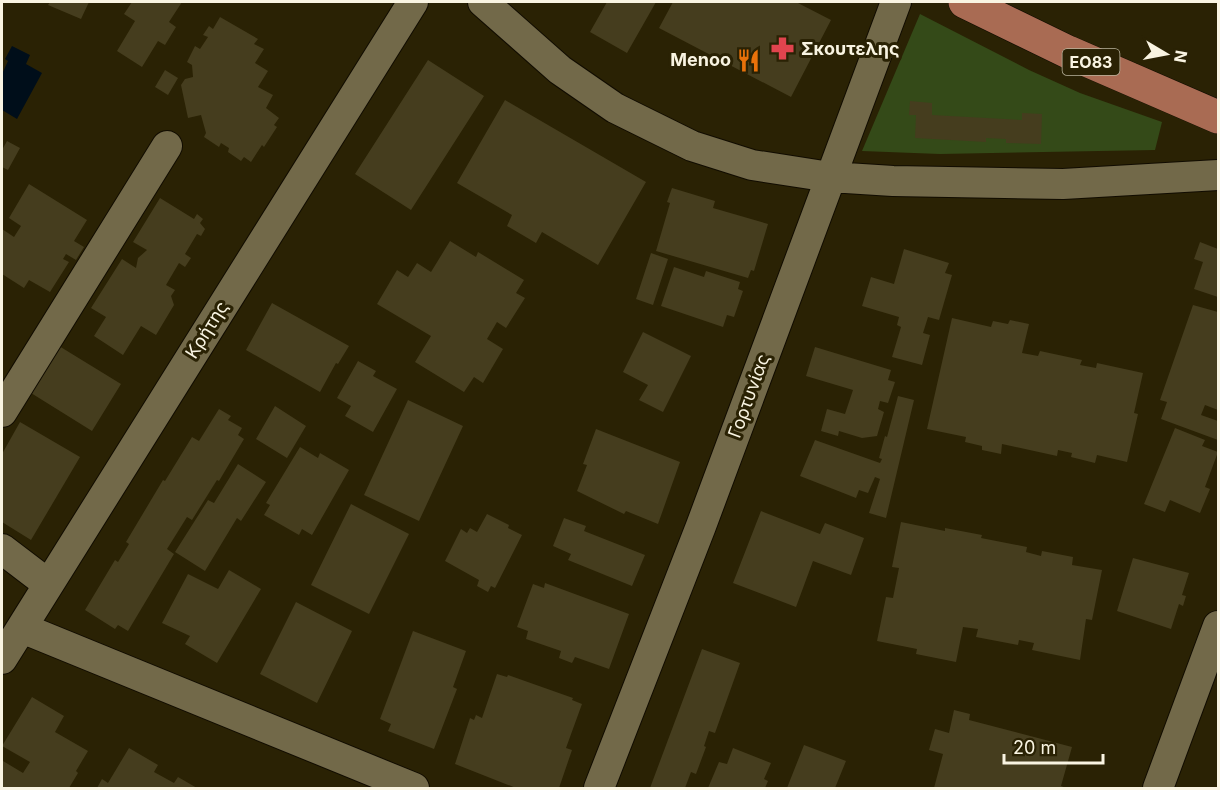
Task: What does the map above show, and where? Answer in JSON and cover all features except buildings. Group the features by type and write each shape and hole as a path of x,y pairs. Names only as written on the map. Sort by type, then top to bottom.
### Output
{"main road":[{"name":"ΕΟ83","path":"965,2 1068,52 1218,117"}],"street":[{"name":"Κρήτης","path":"2,659 413,2"},
{"path":"483,2 560,70 615,108 692,146 719,156 783,171 893,182 1063,184 1218,174"},
{"name":"Γορτυνίας","path":"599,789 702,526 896,2"},
{"path":"2,412 168,146"},
{"path":"2,549 48,584"},
{"path":"1158,789 1218,626"},
{"path":"22,628 414,789"}],"green space":[{"path":"920,14 1029,70 1080,93 1162,122 1155,150 940,154 862,151"}],"water":[{"path":"12,46 30,55 26,64 42,73 17,119 2,110 2,74 8,61 5,59"}],"place":[{"name":"Σκουτελης","path":"783,49"},
{"name":"Menoo","path":"749,60"}]}
